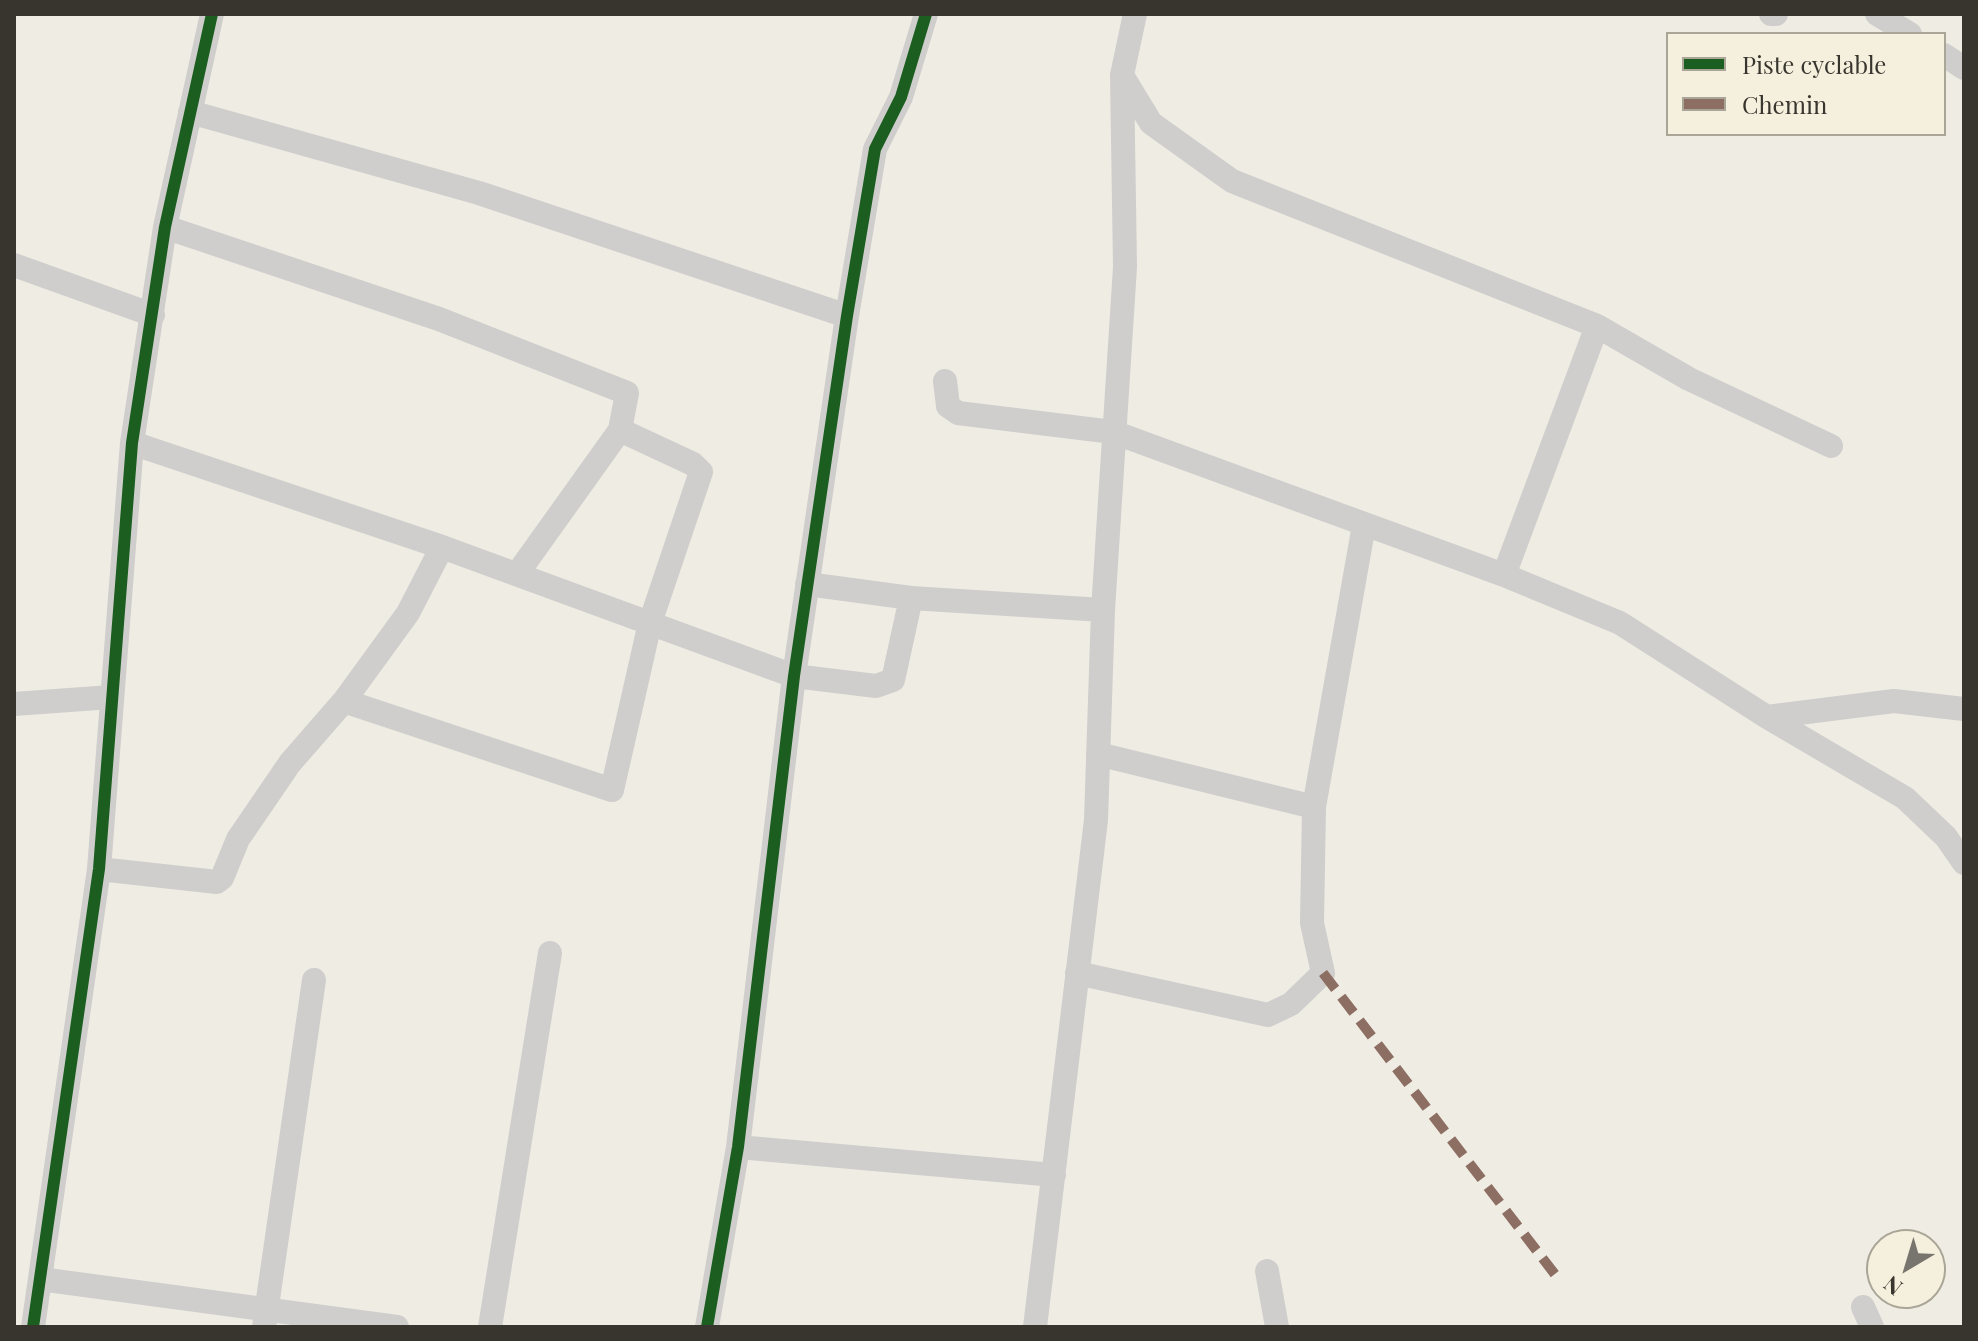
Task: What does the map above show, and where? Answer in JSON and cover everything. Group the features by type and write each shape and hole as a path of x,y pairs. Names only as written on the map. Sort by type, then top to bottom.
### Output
{"street":[{"path":"33,1327 99,869 132,443 165,227 212,14"},
{"path":"707,1327 738,1147 794,676 847,316 875,149 901,97 926,14"},
{"path":"1035,1327 1096,820 1103,610 1125,267 1122,75 1135,14"},
{"path":"1877,14 1907,32"},
{"path":"1946,56 1964,68"},
{"path":"1122,75 1151,123 1232,181 1597,326 1689,379 1831,446"},
{"path":"190,112 479,193 847,316"},
{"path":"165,227 439,319 627,393 620,430 517,574"},
{"path":"14,265 153,315"},
{"path":"1504,575 1597,326"},
{"path":"945,381 948,406 958,413 1113,432 1504,575 1620,623 1767,717 1905,798 1946,837 1964,863"},
{"path":"344,701 612,790 650,623 701,472 693,464 620,430"},
{"path":"132,443 442,547 794,676 876,686 893,680 911,598"},
{"path":"1077,973 1268,1015 1291,1004 1323,973 1312,923 1314,807 1364,525"},
{"path":"99,869 217,882 228,868 238,839 290,763 344,701 408,613 442,547"},
{"path":"807,584 911,598 1103,610"},
{"path":"14,704 111,697"},
{"path":"1767,717 1894,701 1964,709"},
{"path":"1098,754 1314,807"},
{"path":"490,1327 550,953"},
{"path":"266,1318 314,980"},
{"path":"738,1147 1054,1175"},
{"path":"1267,1271 1277,1327"},
{"path":"40,1279 266,1318 397,1327"}],"marked path":[{"path":"1323,973 1557,1277"}],"cycle path":[{"path":"33,1327 99,869 132,443 165,227 212,14"},
{"path":"707,1327 738,1147 794,676 847,316 875,149 901,97 926,14"}]}
